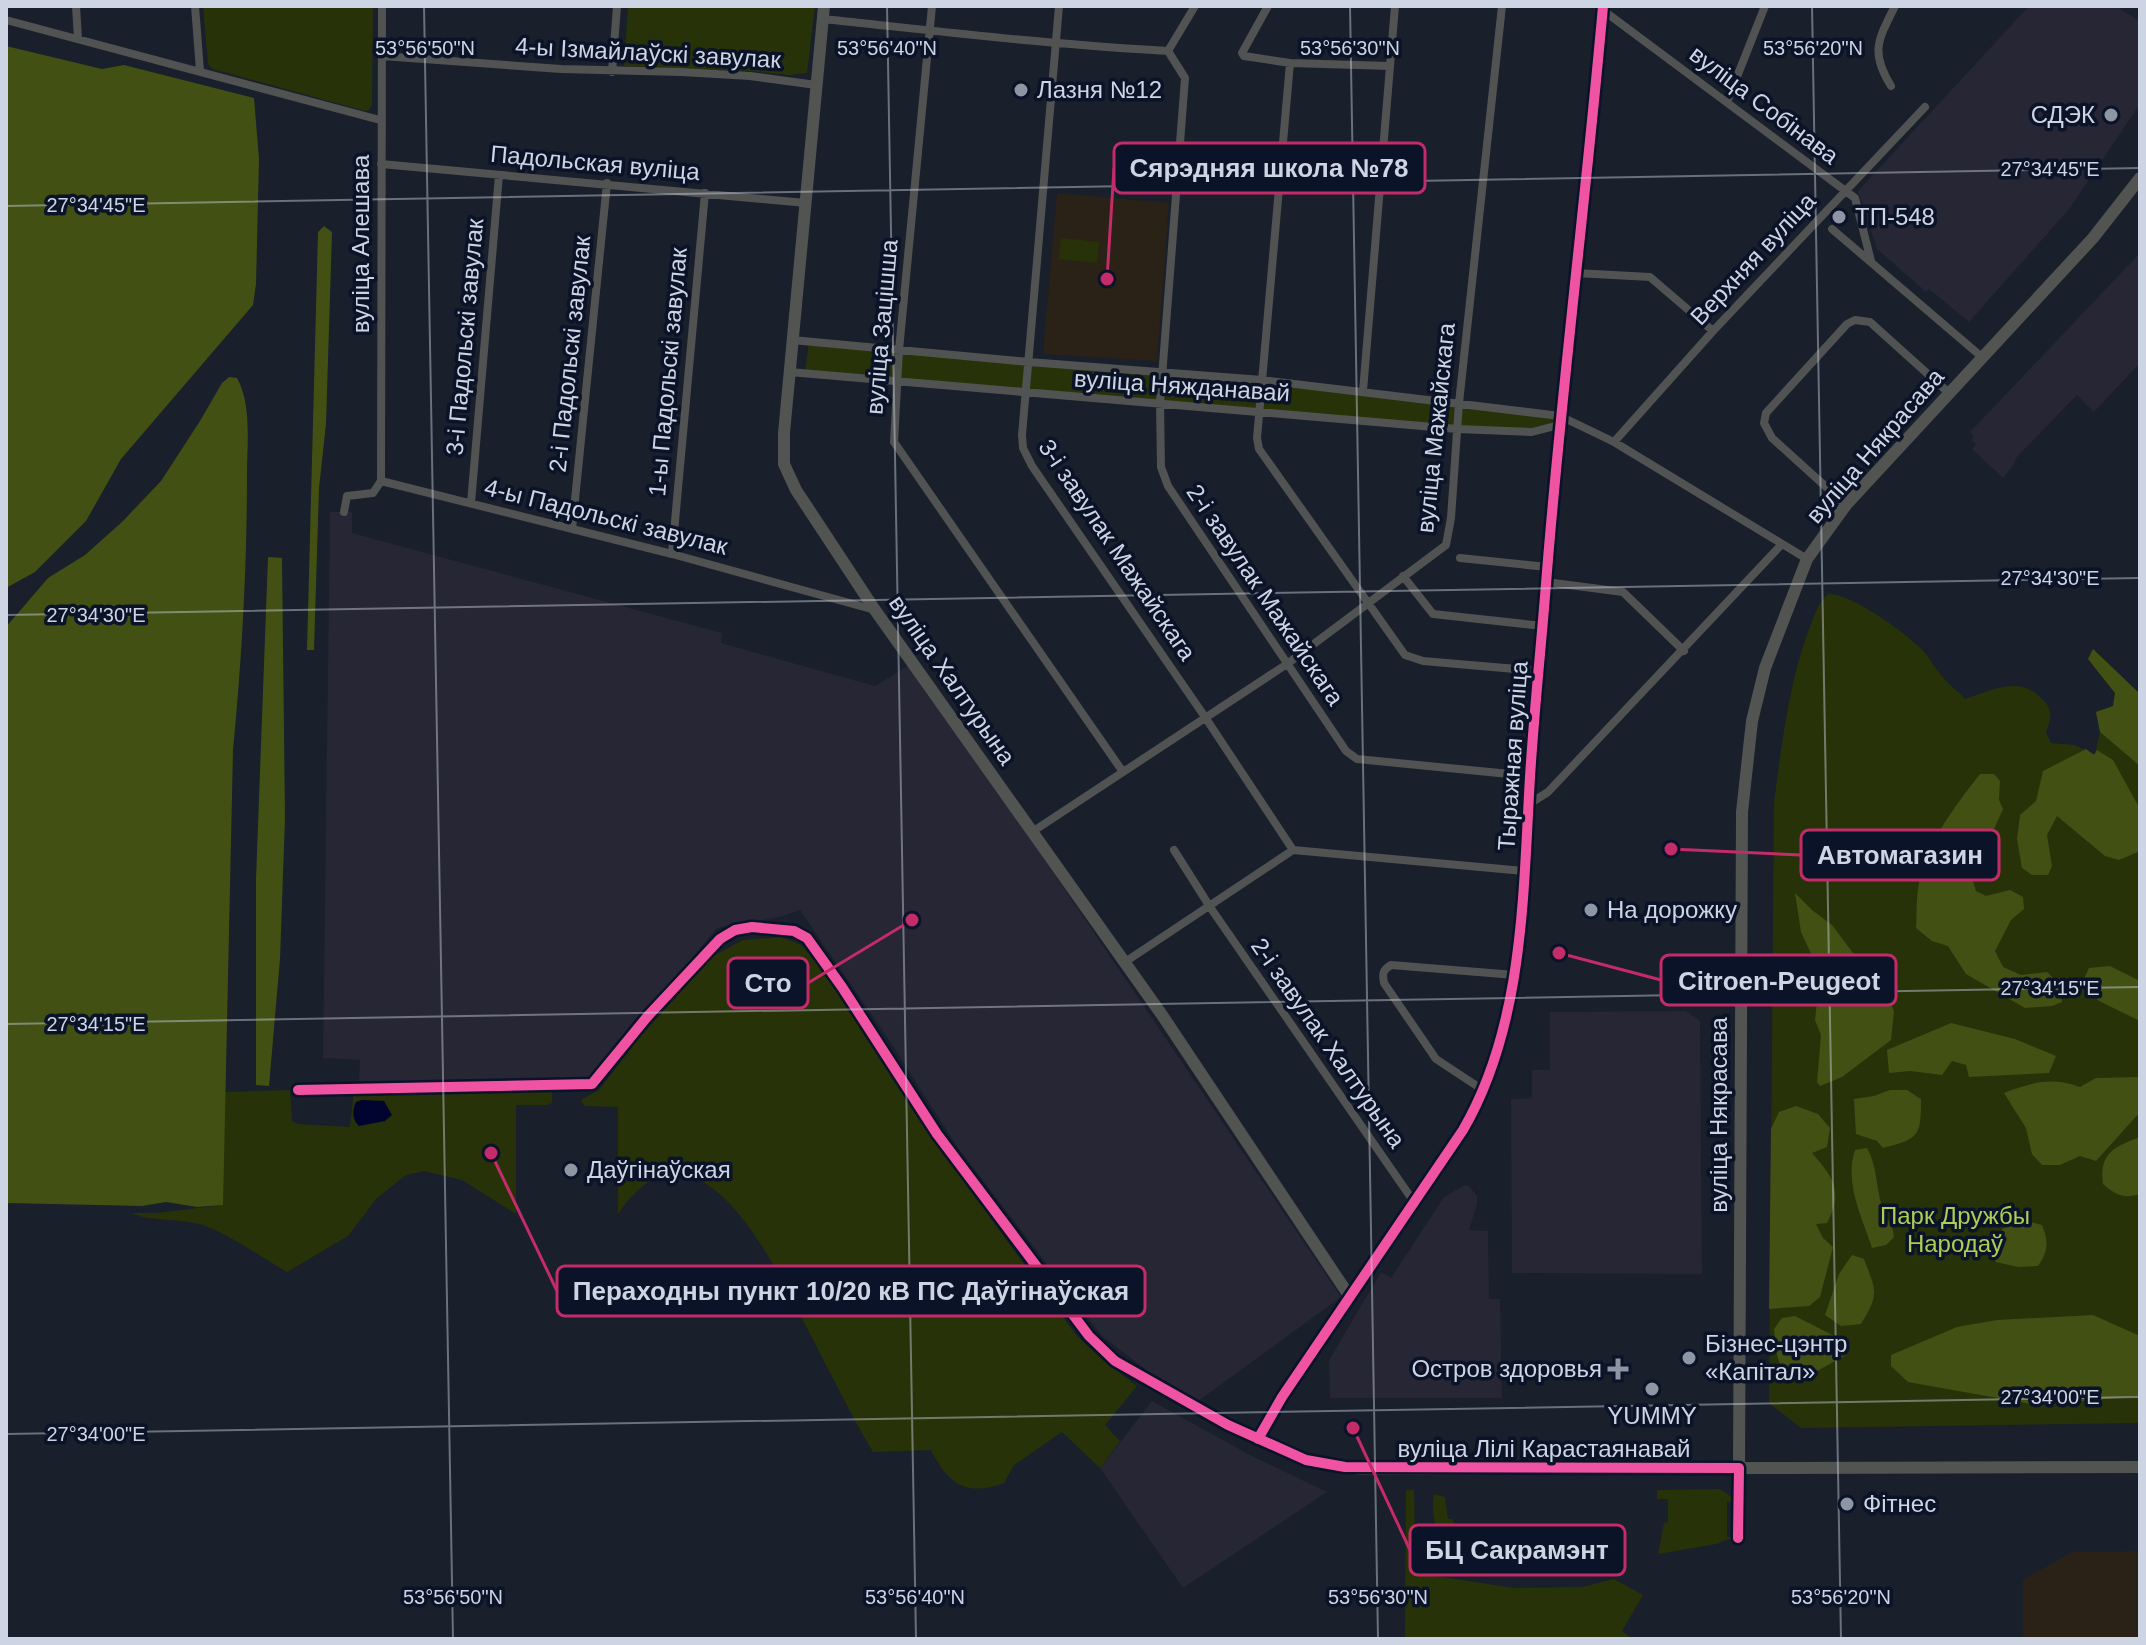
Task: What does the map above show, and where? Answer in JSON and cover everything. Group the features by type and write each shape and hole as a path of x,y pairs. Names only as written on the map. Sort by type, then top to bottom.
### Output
{"street":[{"path":"76,6 78,39"},
{"path":"195,6 200,71"},
{"name":"вуліца Алешава","path":"381,481 382,6"},
{"path":"612,72 617,6"},
{"name":"вуліца Зацішша","path":"932,6 899,350 894,442 1123,772"},
{"name":"3-і завулак Мажайскага","path":"1059,6 1025,394 1022,435 1025,455 1293,850"},
{"path":"823,12 930,30 1056,45 1168,51 1195,6"},
{"path":"1268,6 1242,53 1251,59 1390,66"},
{"path":"1363,391 1395,6"},
{"name":"вуліца Мажайскага","path":"1032,832 1287,664 1442,549 1448,538 1459,403 1502,6"},
{"path":"1727,102 1765,6"},
{"path":"1891,86 1879,67 1878,45 1895,6"},
{"name":"вуліца Собінава","path":"1601,7 1855,198 1871,261"},
{"name":"Тыражная вуліца","path":"1258,1439 1282,1397 1463,1130 1483,1090 1495,1056 1515,975 1559,426 1601,7"},
{"name":"вуліца Халтурына","path":"823,12 783,447 789,478 875,610 1125,962 1350,1297"},
{"path":"6,20 380,120"},
{"name":"2-і завулак Мажайскага","path":"1168,51 1185,78 1160,403 1161,467 1168,486 1346,751 1357,759 1530,776"},
{"name":"4-ы Ізмайлаўскі завулак","path":"382,56 612,72 750,76 816,85"},
{"path":"1290,63 1257,438 1259,449 1405,655 1414,660 1539,671"},
{"name":"Верхняя вуліца","path":"1614,442 1713,331 1925,107"},
{"name":"Падольская вуліца","path":"381,164 806,203"},
{"name":"3-і Падольскі завулак","path":"471,503 499,175"},
{"name":"вуліца Някрасава","path":"1739,1468 1741,858 1745,774 1752,721 1765,668 1807,559 1846,505 2093,238 2140,178"},
{"name":"2-і Падольскі завулак","path":"572,529 607,183"},
{"name":"1-ы Падольскі завулак","path":"672,554 705,193"},
{"path":"1832,229 1983,358"},
{"path":"1576,273 1650,277 1713,331"},
{"path":"1846,505 1772,438 1764,423 1766,413 1847,324 1855,320 1870,322 1950,394"},
{"name":"вуліца Няжданавай","path":"792,340 1262,380 1560,416 1614,442 1807,559"},
{"name":"вуліца Няжданавай","path":"789,372 1457,429 1532,432 1571,420"},
{"path":"344,512 347,496 373,493 381,481"},
{"name":"4-ы Падольскі завулак","path":"381,481 672,554 875,610"},
{"path":"1529,804 1548,792 1782,544"},
{"path":"1460,558 1547,567"},
{"path":"1403,576 1433,614 1543,626"},
{"path":"1546,582 1623,592 1684,651"},
{"name":"2-і завулак Халтурына","path":"1174,850 1414,1202"},
{"path":"1125,962 1293,850 1524,871"},
{"path":"298,1090 592,1084 647,1017 720,939 735,930 752,927 801,933 842,987 937,1134 1089,1336 1115,1361 1258,1439"},
{"path":"1483,1090 1436,1059 1384,983 1383,974 1391,965 1515,975"},
{"name":"вуліца Лілі Карастаянавай","path":"1258,1439 1306,1460 1360,1469 2140,1467"},
{"path":"1738,1538 1739,1468"}],"shaded area":[{"path":"2029,6 2115,6 2140,21 2140,104 2070,208 1969,322 1929,289 1926,292 1877,249 1858,191"},
{"path":"1057,193 1169,203 1157,361 1043,354"},
{"path":"2140,253 2140,363 2094,412 2077,395 2016,458 2003,478 1972,449 1976,444 1971,440 1974,436 1970,432"},
{"path":"330,512 352,512 352,533 722,633 721,643 875,686 908,666 931,692 1341,1297 1197,1402 1162,1382 1102,1336 958,1148 800,910 780,917 717,928 591,1079 359,1083 360,1060 323,1058"},
{"path":"1686,1011 1700,1021 1702,1274 1512,1273 1511,1099 1532,1098 1532,1070 1550,1070 1550,1012"},
{"path":"1463,1186 1469,1186 1477,1196 1469,1230 1488,1231 1489,1299 1500,1299 1502,1398 1330,1398 1329,1360 1381,1272 1391,1278 1444,1197"},
{"path":"1152,1401 1250,1455 1327,1492 1183,1588 1100,1468"},
{"path":"2140,1551 2140,1639 2023,1639 2023,1580 2072,1552"}],"green space":[{"path":"203,6 373,6 372,105 369,110 213,69 208,64"},
{"path":"628,6 815,6 807,73 789,75 624,66"},
{"path":"6,46 102,69 124,65 254,98 259,159 253,305 121,459 86,521 35,572 6,588"},
{"path":"324,226 332,232 326,424 319,488 314,650 307,650 318,232"},
{"path":"1061,238 1099,242 1097,263 1059,259"},
{"path":"809,341 1181,372 1555,415 1555,428 1532,432 805,373"},
{"path":"229,377 237,378 242,389 248,438 243,612 233,750 223,1205 197,1207 166,1202 142,1206 6,1203 6,627 48,578 85,555 161,481 222,383"},
{"path":"268,557 282,558 285,818 280,959 269,1086 256,1085 256,879"},
{"name":"Парк Дружбы Народаў","path":"1828,594 1862,606 1901,632 1923,650 1945,680 1965,699 2008,686 2018,686 2037,694 2050,710 2046,732 2051,743 2074,745 2095,754 2100,732 2096,712 2113,706 2115,693 2088,659 2093,649 2140,694 2140,1423 1801,1428 1769,1403 1774,802 1795,674 1814,617"},
{"path":"2093,649 2140,694 2140,766 2100,732 2096,712 2113,706 2115,693 2088,659"},
{"path":"2086,749 2094,755 2097,750 2113,760 2140,809 2140,851 2119,860 2105,856 2057,816 2047,835 2052,866 2048,875 2032,875 2022,868 2017,839 2020,815 2036,801 2043,771"},
{"path":"1980,774 1994,774 2000,781 1999,800 2003,809 1972,879 1976,891 1986,896 2010,890 2023,897 2024,909 2011,920 1995,951 2003,967 2021,975 2047,972 2060,984 2062,1002 2052,1006 2025,1008 1966,974 1948,946 1932,941 1916,928 1918,890 1926,859 1950,814"},
{"path":"1795,893 1832,925 1853,953 1879,977 1894,1011 1891,1040 1842,1077 1820,1086 1817,1082 1821,1035 1815,1020 1820,973 1801,932"},
{"path":"781,937 801,945 824,971 959,1175 1076,1335 1137,1386 1105,1425 1120,1441 1100,1468 1062,1432 1014,1465 1004,1483 979,1489 969,1488 952,1479 931,1450 873,1452 776,1270 755,1235 731,1205 704,1183 677,1174 648,1183 618,1214 618,1107 584,1106 581,1100 599,1090 643,1033 713,956 743,940"},
{"path":"2110,966 2140,981 2140,1021 2099,1001 2083,981 2089,968"},
{"path":"1951,1023 2015,1039 2056,1056 2049,1073 1969,1077 1966,1065 1952,1061 1942,1075 1910,1071 1889,1073 1887,1050"},
{"path":"2140,1077 2140,1112 2096,1161 2080,1156 2060,1165 2042,1165 2032,1154 2026,1128 2004,1093 2042,1082 2080,1087 2096,1078"},
{"path":"516,1085 516,1090 552,1092 552,1103 516,1105 516,1214 462,1180 424,1171 406,1175 377,1198 348,1236 287,1272 209,1227 131,1213 222,1205 225,1092 290,1090 292,1121 350,1127 354,1090"},
{"path":"1890,1090 1907,1090 1921,1099 1920,1121 1916,1134 1911,1138 1883,1148 1877,1141 1856,1134 1854,1099"},
{"path":"1796,1106 1818,1114 1830,1128 1827,1147 1812,1153 1834,1185 1835,1202 1827,1223 1816,1224 1823,1238 1833,1247 1820,1297 1809,1306 1769,1309 1771,1129 1779,1112"},
{"path":"2140,1137 2140,1194 2120,1195 2103,1184 2103,1165 2116,1148"},
{"path":"1867,1148 1875,1169 1882,1207 1894,1237 1886,1245 1872,1248 1856,1200 1852,1175 1855,1150"},
{"path":"2017,1219 2042,1225 2046,1247 2038,1266 2018,1267 1996,1262 1991,1247 2001,1230"},
{"path":"1852,1255 1864,1259 1874,1292 1861,1324 1841,1326 1825,1315 1839,1274"},
{"path":"2093,1315 2140,1336 2140,1396 2037,1405 1908,1382 1891,1366 1891,1355 1957,1327 1997,1320"},
{"path":"1795,1316 1850,1344 1846,1355 1817,1371 1789,1376 1779,1360 1774,1329 1782,1318"},
{"path":"1720,1489 1733,1501 1727,1502 1727,1537 1734,1537 1716,1544 1658,1554 1664,1523 1668,1522 1668,1499 1657,1499 1657,1490"},
{"path":"1406,1490 1414,1490 1418,1559 1435,1576 1514,1588 1582,1587 1614,1579 1643,1595 1622,1631 1633,1639 1405,1639"},
{"path":"1434,1494 1445,1497 1448,1519 1452,1519 1458,1529 1470,1536 1468,1542 1449,1542 1438,1530 1433,1513"}],"water":[{"path":"384,1101 392,1115 385,1121 359,1126 353,1112 356,1102"}],"cycle path":[{"path":"1258,1439 1282,1397 1463,1130 1483,1090 1509,1003 1522,913 1552,512 1603,6"},
{"path":"298,1090 592,1084 647,1017 720,939 735,930 752,927 794,931 807,938 842,987 937,1134 1089,1336 1115,1361 1228,1425 1306,1460 1345,1467 1739,1468 1738,1538"}],"place":[{"name":"Лазня №12","path":"1021,90"},
{"name":"СДЭК","path":"2111,115"},
{"name":"ТП-548","path":"1839,217"},
{"name":"Сярэдняя школа №78","path":"1107,279"},
{"name":"Автомагазин","path":"1671,849"},
{"name":"На дорожку","path":"1591,910"},
{"name":"Сто","path":"912,920"},
{"name":"Citroen-Peugeot","path":"1559,953"},
{"name":"Пераходны пункт 10/20 кВ ПС Даўгінаўская","path":"491,1153"},
{"name":"Даўгінаўская","path":"571,1170"},
{"name":"Бізнес-цэнтр «Капітал»","path":"1689,1358"},
{"name":"Остров здоровья","path":"1618,1369"},
{"name":"YUMMY","path":"1652,1389"},
{"name":"БЦ Сакрамэнт","path":"1353,1428"},
{"name":"Фітнес","path":"1847,1504"}]}
